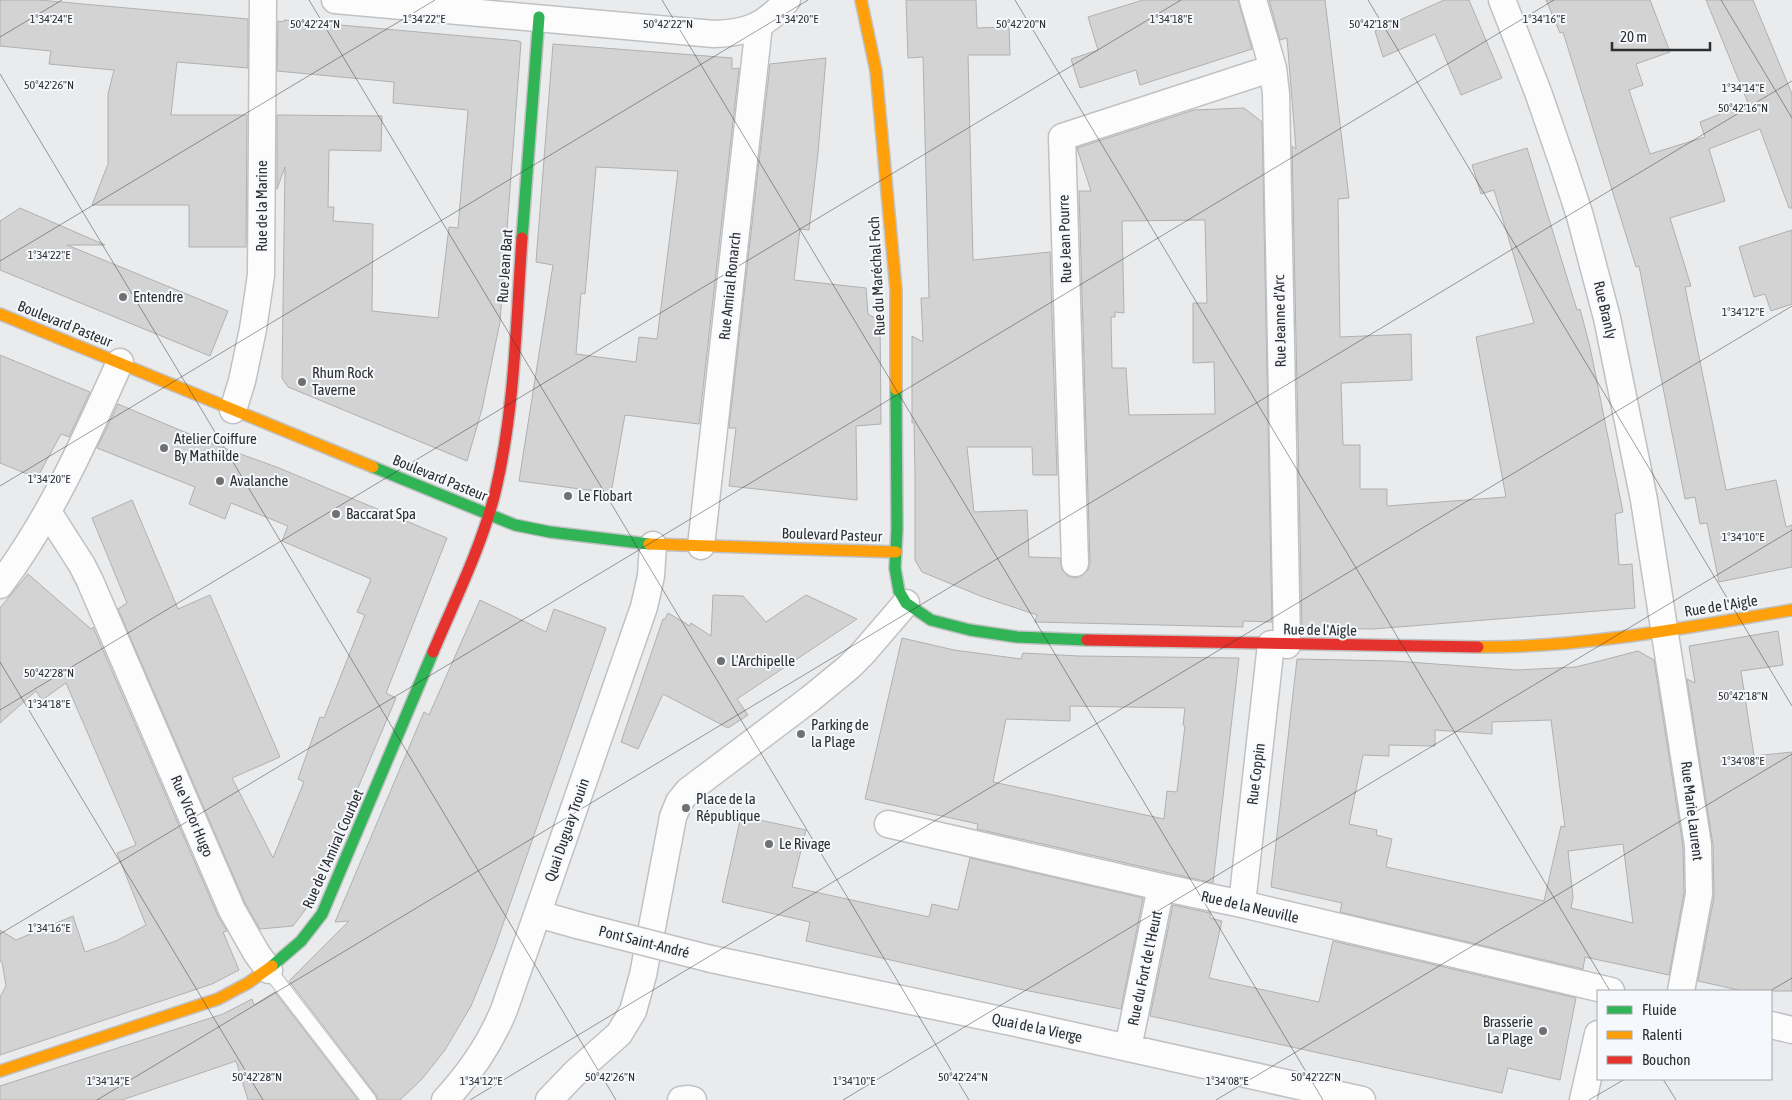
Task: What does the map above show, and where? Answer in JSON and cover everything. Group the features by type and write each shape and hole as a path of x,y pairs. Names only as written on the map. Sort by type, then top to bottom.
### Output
{"street":[{"name":"Rue de la Marine","path":"233,410 242,380 253,329 261,275 263,0"},
{"path":"335,0 501,7 538,17 714,34 736,34 759,25 777,12 787,0"},
{"name":"Rue du Maréchal Foch","path":"861,0 876,71 896,290 896,552"},
{"name":"Rue Jeanne d'Arc","path":"1253,0 1273,68 1277,122 1279,645"},
{"name":"Rue Branly","path":"1502,0 1553,133 1580,216 1597,278 1615,354 1644,500 1664,631"},
{"name":"Rue Jean Bart","path":"490,515 502,463 510,404 538,17"},
{"name":"Rue Amiral Ronarch","path":"702,546 759,25"},
{"name":"Rue Jean Pourre","path":"1075,563 1062,137 1273,68"},
{"name":"Boulevard Pasteur","path":"0,314 490,515 533,529 653,545 896,552"},
{"path":"0,585 26,549 68,475 120,362"},
{"name":"Rue Victor Hugo","path":"48,512 90,581 232,910 257,954 269,970"},
{"name":"Rue de l'Amiral Courbet","path":"0,1071 218,999 269,970 301,942 322,914 330,898 490,515"},
{"name":"Quai Duguay Trouin","path":"445,1100 474,1066 498,1025 644,607 651,576 653,545"},
{"path":"549,1100 576,1072 608,1045 633,1011 643,975 658,904 675,809 683,797 698,783 810,699 849,667 906,603 899,591 895,568 896,552"},
{"name":"Rue de l'Aigle","path":"906,603 931,620 993,634 1079,640 1279,645 1534,646 1590,642 1792,610"},
{"name":"Rue Marie Laurent","path":"1664,631 1691,792 1699,869 1699,894 1681,990"},
{"name":"Rue Coppin","path":"1242,904 1279,645"},
{"name":"Rue de la Neuville","path":"888,824 1242,904 1605,990"},
{"name":"Rue du Fort de l'Heurt","path":"1128,1048 1161,887"},
{"name":"Pont Saint-André","path":"538,914 711,959"},
{"name":"Quai de la Vierge","path":"711,959 1362,1100"},
{"path":"1772,1026 1792,1030"},
{"path":"1583,1100 1597,1038"}],"lane":[{"name":"Rue Victor Hugo","path":"269,970 369,1100"}],"building":[{"path":"0,0 39,0 248,19 248,68 177,62 171,115 247,115 246,247 189,247 189,205 92,205 108,164 108,94 114,70 49,64 51,51 0,46"},
{"path":"906,0 976,0 977,28 1009,27 1010,55 968,55 973,260 1050,252 1057,475 1033,475 1032,447 967,447 974,512 1027,510 1029,557 1060,558 1062,570 1068,576 1076,578 1088,570 1090,563 1079,191 1091,191 1077,148 1194,110 1244,108 1262,122 1272,622 1243,621 1243,627 1035,622 1037,615 983,597 922,572 915,560 912,336 923,342 921,298 929,298 923,57 908,58","holes":["1205,220 1207,303 1193,303 1193,363 1214,362 1215,414 1129,415 1126,368 1112,368 1111,317 1115,317 1115,312 1124,313 1122,221"]},
{"path":"1143,0 1238,0 1252,49 1140,85 1136,70 1080,88 1071,59 1098,50 1088,17"},
{"path":"1269,0 1325,0 1349,198 1338,199 1340,337 1411,334 1412,380 1341,383 1343,445 1360,445 1360,489 1387,489 1387,506 1506,497 1476,337 1534,323 1494,190 1481,194 1472,165 1527,148 1577,310 1580,309 1590,347 1623,512 1615,514 1619,565 1632,564 1635,608 1373,629 1302,628 1292,146 1296,149 1287,38 1280,40"},
{"path":"1444,0 1469,0 1502,78 1461,95 1435,34 1383,57 1375,31"},
{"path":"1546,0 1650,0 1670,52 1636,64 1643,85 1629,90 1650,154 1705,137 1700,122 1748,103 1706,0 1753,0 1792,94 1792,208 1789,208 1760,129 1709,149 1725,201 1670,218 1691,286 1685,287 1726,490 1776,480 1786,527 1792,525 1792,567 1719,582 1707,523 1700,524 1695,497 1685,499 1639,266 1636,267 1563,32 1560,33"},
{"path":"284,20 521,42 500,322 482,409 467,461 288,387 282,378 285,167 277,189 277,115 382,116 381,151 329,150 328,207 334,207 333,221 373,224 372,311 438,318 449,227 458,228 468,110 393,103 394,82 277,71 278,21 284,22"},
{"path":"553,44 732,58 732,69 739,68 699,424 625,415 611,493 519,481 553,265 536,262","holes":["596,167 678,171 657,339 639,337 636,362 576,354 581,293 585,294"]},
{"path":"826,58 809,230 800,229 794,280 866,288 868,314 880,321 881,424 856,426 857,500 729,486 736,428 729,428 770,64"},
{"path":"20,208 105,245 67,245 228,311 210,356 0,270 0,221"},
{"path":"1792,230 1792,304 1771,311 1765,294 1754,297 1739,247"},
{"path":"0,355 90,392 69,437 61,434 37,478 0,463"},
{"path":"118,404 447,538 386,693 396,698 308,906 293,926 260,929 245,903 118,609 127,603 92,518 132,500 178,609 210,595 280,757 232,778 273,858 304,782 298,779 320,717 324,718 365,615 357,612 371,579 282,541 288,526 231,503 225,519 189,504 195,487 97,448"},
{"path":"28,574 91,629 93,627 218,916 227,931 223,932 239,970 212,984 0,1055 0,997 6,986 2,962 0,961 0,930 16,940 73,916 85,952 116,941 146,925 117,853 136,845 66,683 42,700 36,691 0,723 0,608"},
{"name":"L'Archipelle","path":"713,595 743,596 766,622 806,595 857,619 737,699 748,715 728,728 663,694 638,749 621,742 663,619 665,619 668,613 690,626 691,623 711,636"},
{"path":"480,600 546,632 554,609 606,628 494,950 471,1006 445,1050 422,1079 400,1100 378,1100 289,981 349,921 335,922 424,712 429,715"},
{"path":"1778,631 1783,665 1741,671 1754,756 1792,752 1792,991 1738,990 1698,981 1714,897 1713,845 1687,679 1695,683 1689,646"},
{"path":"902,638 954,650 1021,659 1023,653 1079,656 1239,658 1213,883 977,829 978,824 865,799","holes":["1070,706 1185,708 1183,725 1185,726 1177,792 1167,791 1164,819 993,782 1006,719 1070,721"]},
{"path":"1638,651 1654,660 1683,846 1684,893 1669,975 1585,957 1583,969 1340,912 1342,903 1271,887 1297,659 1395,661 1517,670 1576,667","holes":["1551,720 1565,827 1561,826 1544,901 1386,867 1392,839 1376,835 1377,830 1349,824 1363,755 1389,756 1389,745 1435,746 1435,730 1492,734 1492,722","1623,844 1633,923 1571,908 1573,897 1568,851"]},
{"path":"741,816 806,830 792,887 929,917 932,904 958,910 970,858 1143,898 1121,1009 1024,990 806,941 810,922 722,902"},
{"path":"1173,905 1210,913 1210,918 1222,921 1209,978 1319,1002 1333,941 1576,998 1560,1080 1508,1068 1502,1093 1150,1016"},
{"path":"275,992 358,1100 248,1100 236,1061 122,1100 0,1100 0,1086 223,1014 252,999 254,1005"}],"traffic: fast":[{"path":"522,238 539,17"},
{"path":"896,389 897,529 895,568 899,591 906,603 931,620 970,630 1017,637 1087,640"},
{"path":"373,467 515,525 550,532 649,544"},
{"path":"272,966 301,941 322,914 433,652"}],"traffic: slow":[{"path":"861,0 876,71 896,290 896,389"},
{"path":"0,314 373,467"},
{"path":"649,544 896,552"},
{"path":"1478,647 1557,644 1596,640 1792,610"},
{"path":"0,1071 218,999 248,983 272,966"}],"traffic: jam":[{"path":"433,652 475,554 495,493 502,462 511,398 522,238"},
{"path":"1087,640 1478,647"}],"place":[{"name":"Entendre","path":"123,297"},
{"name":"Rhum Rock Taverne","path":"302,382"},
{"name":"Atelier Coiffure By Mathilde","path":"164,448"},
{"name":"Avalanche","path":"220,481"},
{"name":"Le Flobart","path":"568,496"},
{"name":"Baccarat Spa","path":"336,514"},
{"name":"L'Archipelle","path":"721,661"},
{"name":"Parking de la Plage","path":"801,734"},
{"name":"Place de la République","path":"686,808"},
{"name":"Le Rivage","path":"769,844"},
{"name":"Brasserie La Plage","path":"1543,1031"}]}
